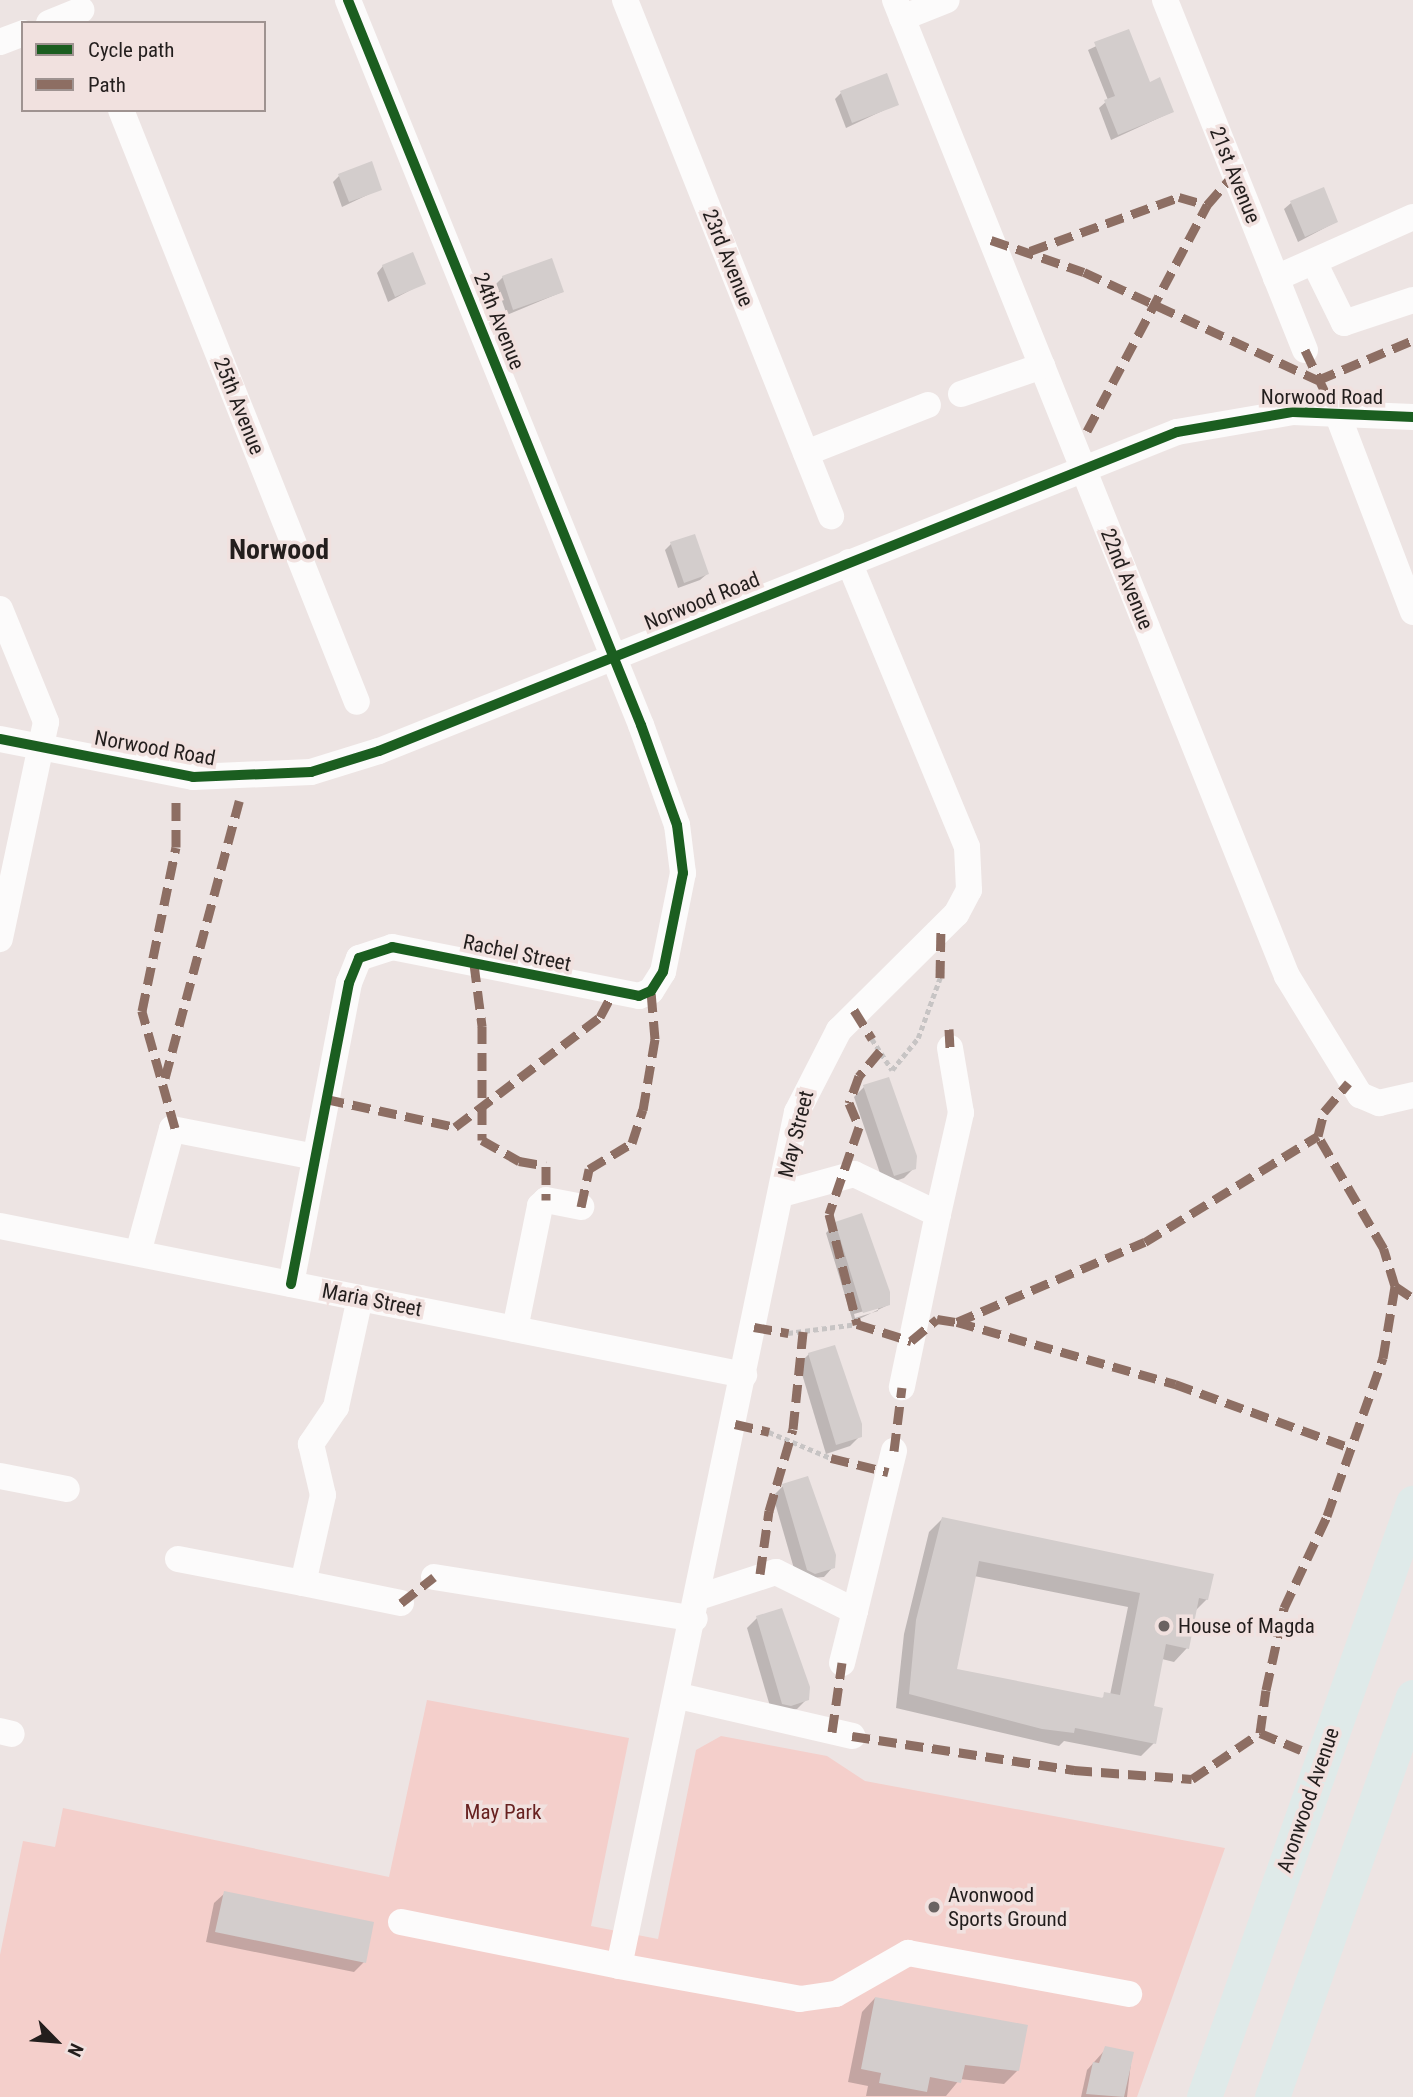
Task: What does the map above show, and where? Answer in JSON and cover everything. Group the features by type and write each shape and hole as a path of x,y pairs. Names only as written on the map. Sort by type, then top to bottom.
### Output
{"main road":[{"name":"Avonwood Avenue","path":"1204,2097 1413,1503"},
{"path":"1272,2097 1413,1697"}],"street":[{"name":"24th Avenue","path":"348,0 613,657"},
{"name":"23rd Avenue","path":"625,0 831,516"},
{"path":"898,9 947,0"},
{"name":"21st Avenue","path":"1165,0 1305,350"},
{"name":"22nd Avenue","path":"898,9 1085,469 1273,948 1304,1010 1360,1095 1379,1103 1413,1095"},
{"path":"54,21 82,11"},
{"path":"0,42 21,34"},
{"name":"25th Avenue","path":"122,112 357,702"},
{"path":"1276,278 1413,217"},
{"path":"1314,262 1344,323 1413,300"},
{"path":"961,394 1042,366"},
{"path":"806,453 928,405"},
{"name":"Norwood Road","path":"0,738 193,777 287,776 379,751 1085,469 1225,419 1338,413 1413,417"},
{"path":"1338,413 1413,612"},
{"name":"May Street","path":"619,1966 679,1696 797,1112 828,1044 853,1010 956,914 971,877 967,847 849,562"},
{"path":"0,609 46,722 0,939"},
{"name":"Rachel Street","path":"291,1284 351,975 366,951 392,947 626,995 639,996 658,984 682,895 682,849 613,657"},
{"path":"902,1387 961,1113 950,1048"},
{"path":"138,1253 172,1129 315,1157"},
{"path":"782,1194 854,1174 938,1214"},
{"path":"516,1329 540,1206 546,1200 581,1207"},
{"name":"Maria Street","path":"0,1226 744,1375"},
{"path":"303,1583 323,1495 311,1444 336,1407 360,1298"},
{"path":"842,1663 894,1451"},
{"path":"0,1476 67,1489"},
{"path":"178,1559 401,1603"},
{"path":"434,1577 697,1608 776,1572 855,1611"},
{"path":"679,1696 852,1736"},
{"path":"401,1922 800,1999 836,1994 908,1953 1129,1994"}],"path":[{"path":"872,1039 892,1070 918,1038 940,978"},
{"path":"788,1333 857,1324"},
{"path":"769,1432 831,1458"}],"green space":[{"name":"Avonwood Sports Ground","path":"427,1700 629,1738 591,1926 658,1939 696,1750 721,1736 827,1756 865,1781 1225,1848 1137,2097 0,2097 0,1955 23,1841 55,1847 63,1808 389,1877"}],"building":[{"path":"1129,29 1150,82 1160,77 1174,112 1118,135 1104,100 1115,96 1094,42"},
{"path":"887,73 899,105 852,123 840,91"},
{"path":"372,161 382,190 349,202 338,174"},
{"path":"1324,187 1338,222 1305,237 1290,201"},
{"path":"413,252 426,284 395,297 382,265"},
{"path":"552,258 564,292 513,310 502,276"},
{"path":"695,534 709,574 684,583 670,542"},
{"path":"889,1077 917,1156 916,1169 894,1176 863,1085"},
{"path":"862,1213 890,1292 890,1305 863,1313 835,1222"},
{"path":"835,1345 862,1424 862,1437 836,1445 808,1353"},
{"path":"808,1476 836,1555 835,1568 815,1574 807,1570 782,1484"},
{"name":"House of Magda","path":"942,1517 1214,1574 1208,1600 1199,1598 1189,1649 1166,1644 1154,1706 1163,1708 1156,1744 1075,1728 1074,1733 1042,1729 909,1694 916,1620","holes":["979,1561 1140,1593 1120,1695 1104,1692 1103,1698 957,1669"]},
{"path":"782,1608 810,1687 809,1700 791,1706 782,1704 756,1616"},
{"path":"224,1891 374,1922 366,1963 215,1932"},
{"path":"875,1997 1028,2025 1019,2071 965,2065 961,2083 930,2077 927,2092 879,2083 881,2073 861,2069"},
{"path":"1105,2046 1134,2052 1124,2097 1086,2094 1093,2062 1099,2063"}],"marked path":[{"path":"1087,431 1207,205 1234,174"},
{"path":"1030,251 1179,197 1207,205"},
{"path":"991,240 1084,272 1318,380 1413,340"},
{"path":"1305,350 1325,392"},
{"path":"175,1128 142,1011 176,847 176,795"},
{"path":"165,1078 239,801"},
{"path":"940,978 941,928"},
{"path":"474,964 482,1026 482,1140 519,1161 546,1166 546,1200"},
{"path":"581,1207 589,1169 632,1143 643,1110 655,1039 651,991"},
{"path":"326,1099 455,1127 600,1017 613,993"},
{"path":"854,1010 872,1039"},
{"path":"949,1029 950,1048"},
{"path":"880,1051 859,1076 849,1103 859,1127 829,1214 857,1324 911,1341 937,1319 957,1322 1175,1384 1351,1448"},
{"path":"1301,1750 1260,1733 1266,1690 1284,1608 1327,1516 1383,1358 1395,1286 1384,1249 1318,1136 1324,1112 1348,1083"},
{"path":"957,1322 1145,1242 1318,1136"},
{"path":"1395,1286 1413,1298"},
{"path":"754,1327 788,1333"},
{"path":"760,1574 769,1511 793,1429 803,1332"},
{"path":"894,1451 902,1387"},
{"path":"735,1424 769,1432"},
{"path":"831,1458 888,1472"},
{"path":"401,1603 434,1577"},
{"path":"832,1732 842,1663"},
{"path":"852,1736 1074,1770 1192,1779 1260,1733"}],"cycle path":[{"path":"291,1284 349,983 359,958 392,947 639,996 651,991 663,972 683,873 677,825 641,725 348,0"},
{"path":"0,739 193,777 311,772 379,751 1177,432 1293,412 1413,417"}],"place":[{"name":"House of Magda","path":"1164,1626"},
{"name":"Avonwood Sports Ground","path":"934,1907"}],"district":[{"name":"Norwood","path":"279,550"}],"park label":[{"name":"May Park","path":"503,1812"}]}
